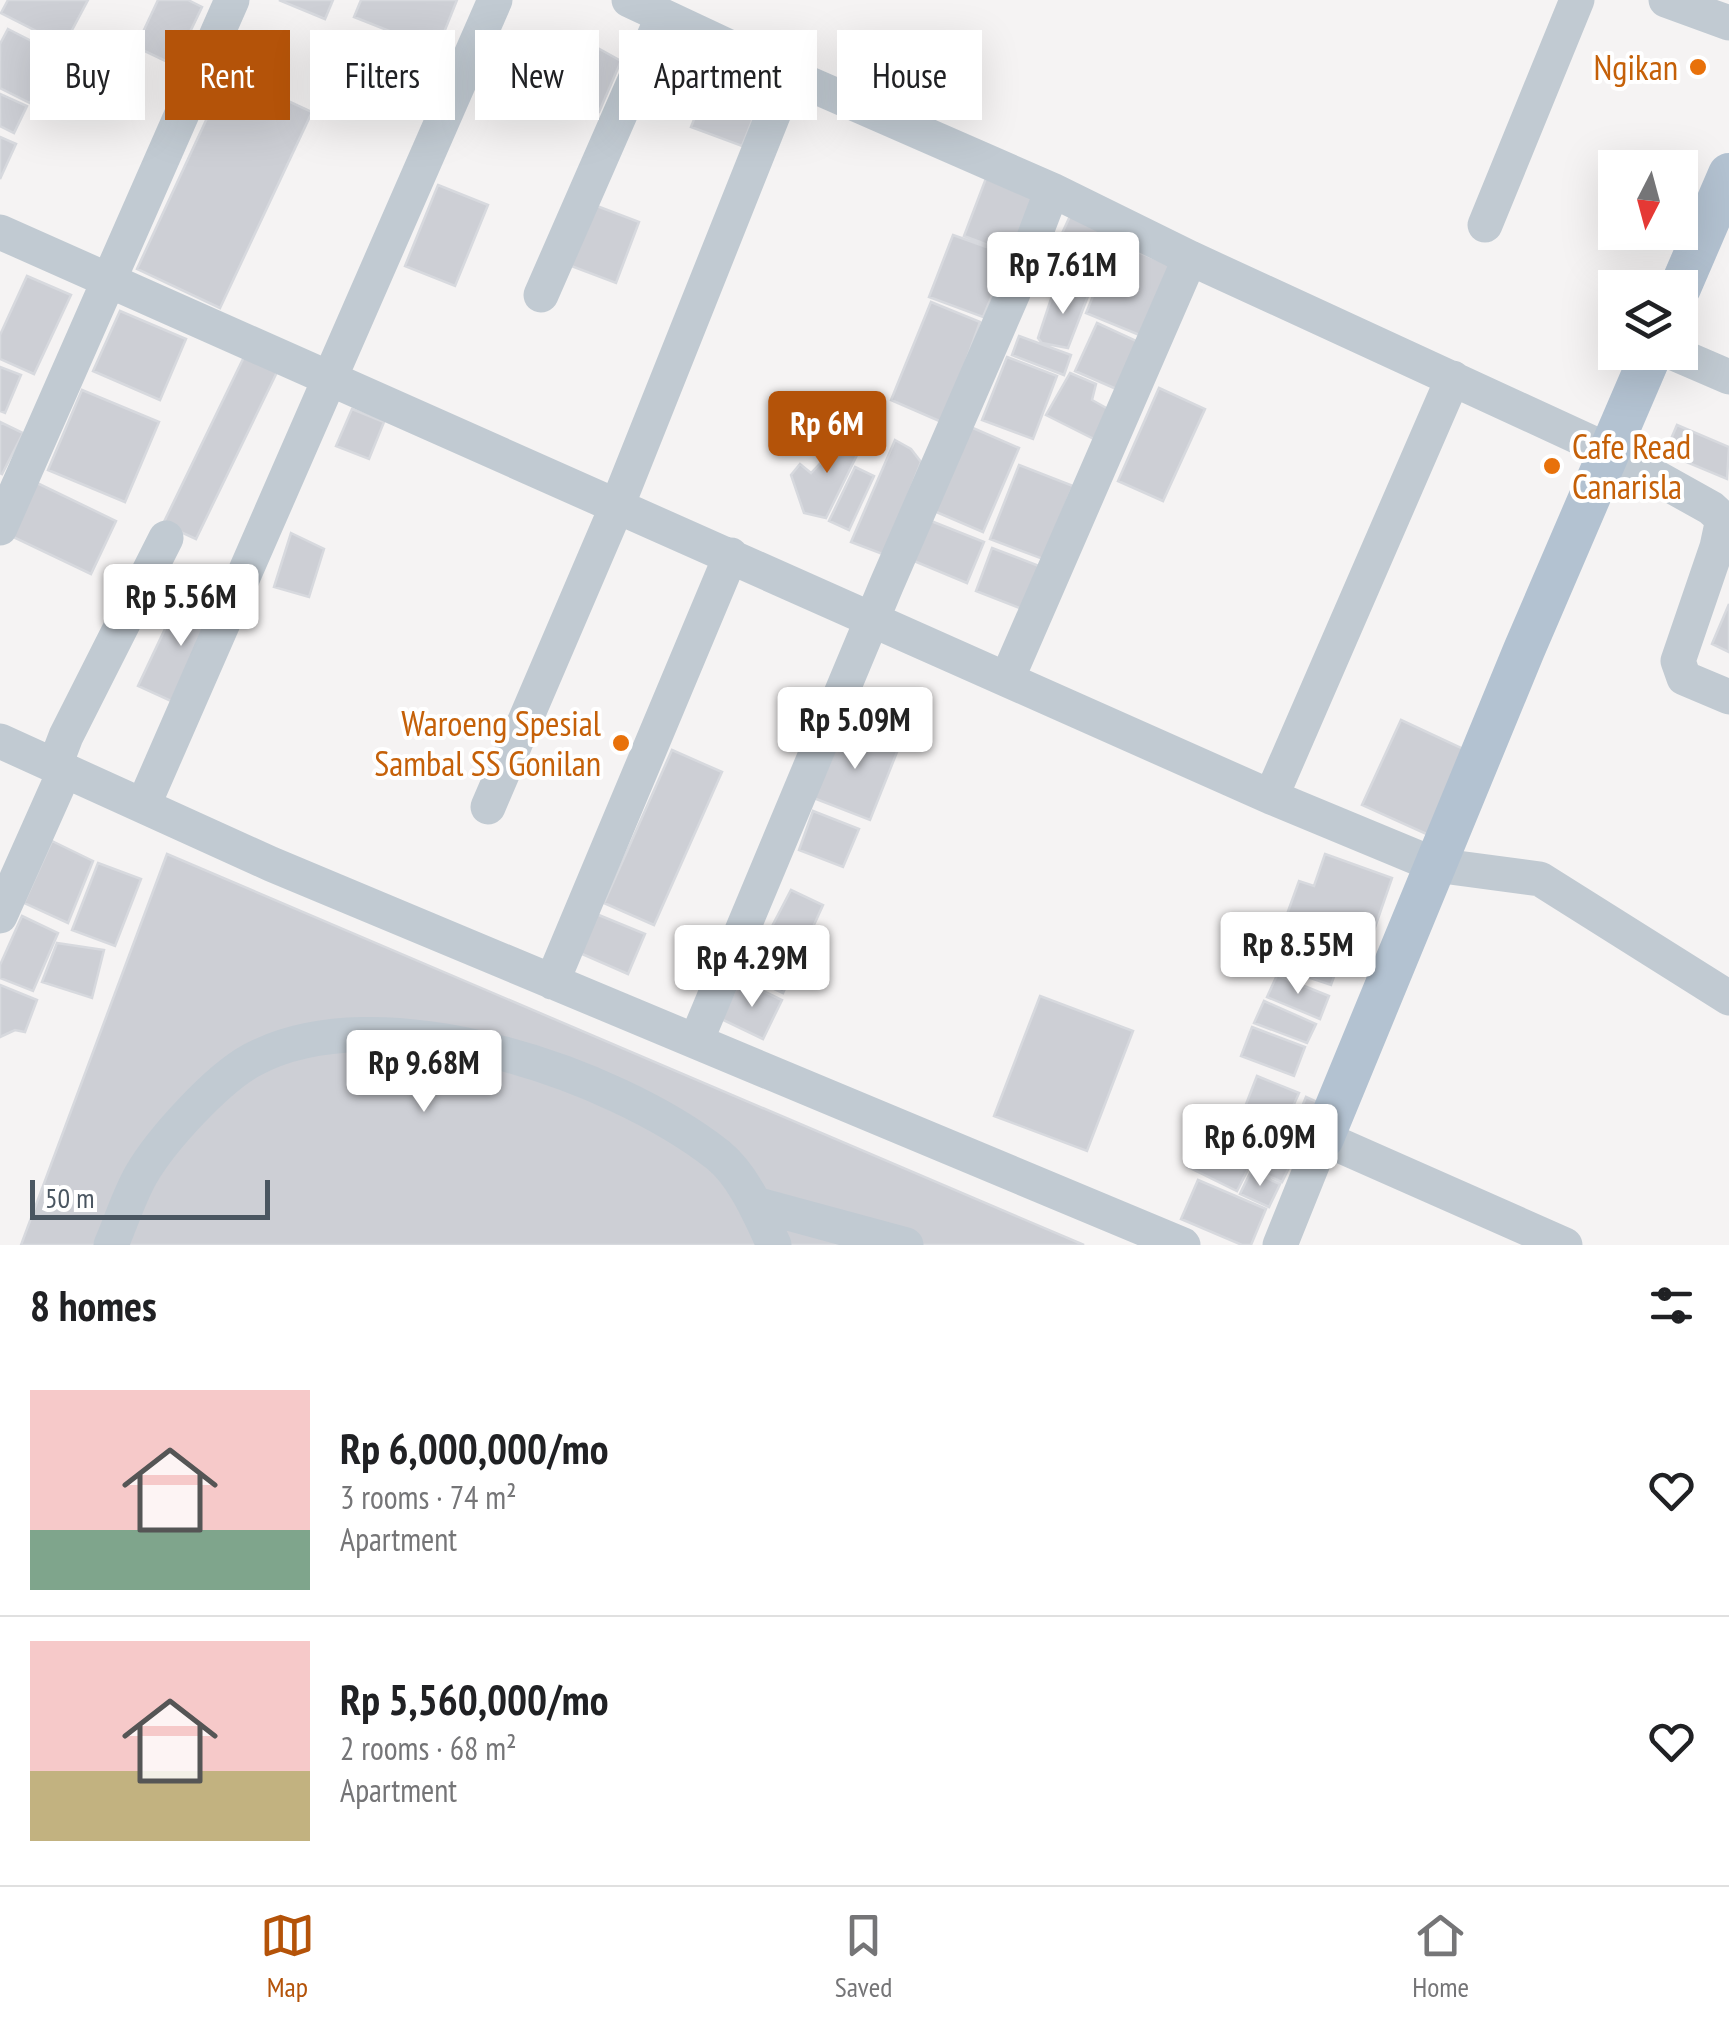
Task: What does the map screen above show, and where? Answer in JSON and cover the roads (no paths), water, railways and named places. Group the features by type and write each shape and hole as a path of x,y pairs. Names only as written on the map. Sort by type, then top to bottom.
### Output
{"main road":[{"path":"1688,270 1729,174"},
{"path":"1323,1138 1644,370"}],"street":[{"path":"0,528 232,0"},
{"path":"143,806 495,0"},
{"path":"629,0 693,30"},
{"path":"1485,224 1577,0"},
{"path":"1666,0 1729,23"},
{"path":"540,295 663,16"},
{"path":"817,88 1052,190 1190,258 1609,451 1711,508 1723,518 1717,547 1678,662 1684,678 1729,697"},
{"path":"488,807 617,506 770,120"},
{"path":"696,1042 1014,293 1052,190"},
{"path":"0,232 1272,797 1436,864 1540,879 1729,998"},
{"path":"1007,679 1190,258"},
{"path":"1698,364 1729,377"},
{"path":"1272,797 1452,378"},
{"path":"0,916 60,767 66,736 166,538"},
{"path":"552,982 730,556"},
{"path":"0,741 552,982 1183,1245"},
{"path":"111,1245 142,1174 195,1106 250,1061 302,1042 348,1036 420,1035 486,1049 606,1090 670,1124 721,1157 755,1204 774,1245"},
{"path":"1280,1245 1323,1138 1566,1245"},
{"path":"755,1204 846,1237 906,1245"}],"place":[{"name":"Ngikan","path":"1698,67"},
{"name":"Cafe Read Canarisla","path":"1552,466"},
{"name":"Waroeng Spesial Sambal SS Gonilan","path":"621,743"}]}
